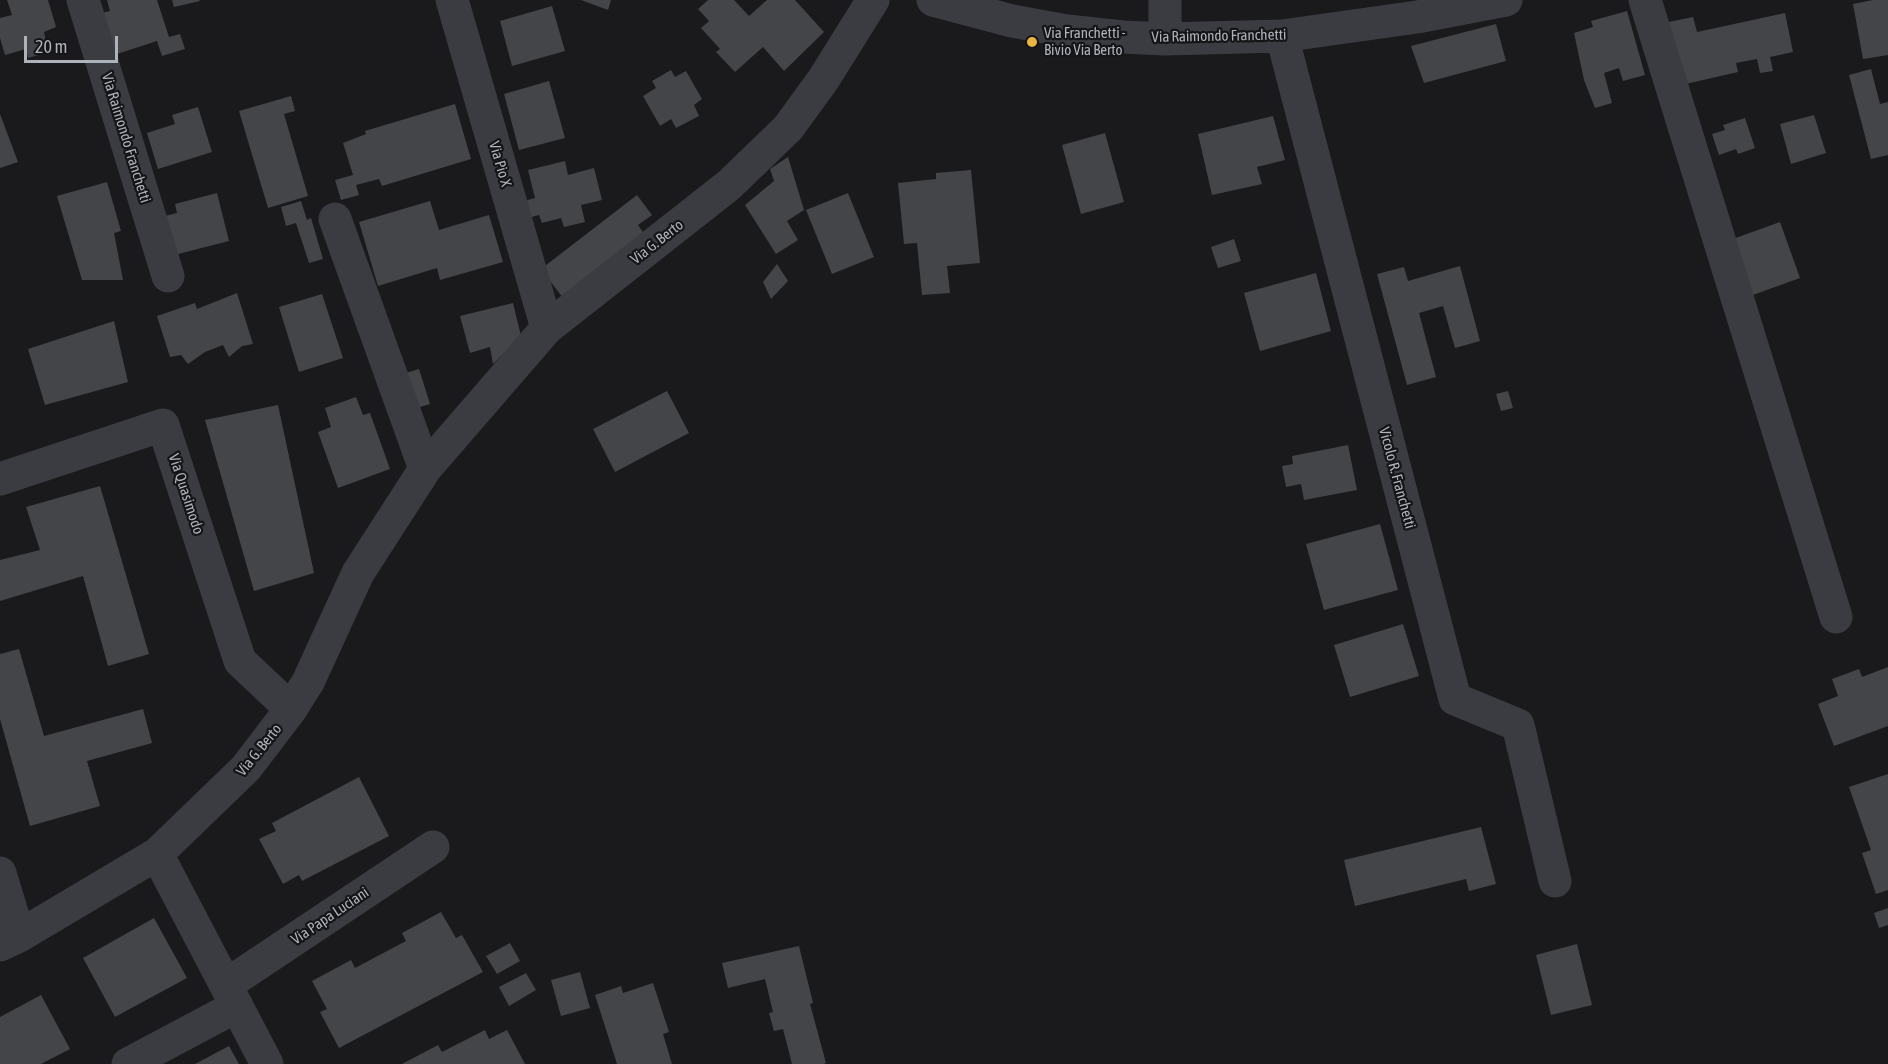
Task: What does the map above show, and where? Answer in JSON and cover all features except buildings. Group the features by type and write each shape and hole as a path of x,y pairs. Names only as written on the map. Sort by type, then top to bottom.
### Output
{"street":[{"name":"Via Raimondo Franchetti","path":"83,0 168,276"},
{"name":"Via Pio X","path":"452,0 547,328"},
{"name":"Via G. Berto","path":"9,941 157,854 246,768 291,709 308,682 358,573 424,470 547,328 729,185 788,128 824,80 873,0"},
{"name":"Via Raimondo Franchetti","path":"933,0 1012,21 1067,31 1165,39 1282,36 1506,0"},
{"path":"1165,0 1165,39"},
{"path":"1645,0 1836,617"},
{"name":"Vicolo R. Franchetti","path":"1282,36 1455,699 1518,725 1555,881"},
{"path":"335,219 424,470"},
{"name":"Via Quasimodo","path":"0,479 164,425 240,661 291,709"},
{"name":"Via Papa Luciani","path":"128,1064 232,996 433,847"},
{"path":"157,854 267,1064"},
{"path":"0,873 9,941"}],"place":[{"name":"Via Franchetti - Bivio Via Berto","path":"1032,42"}]}
